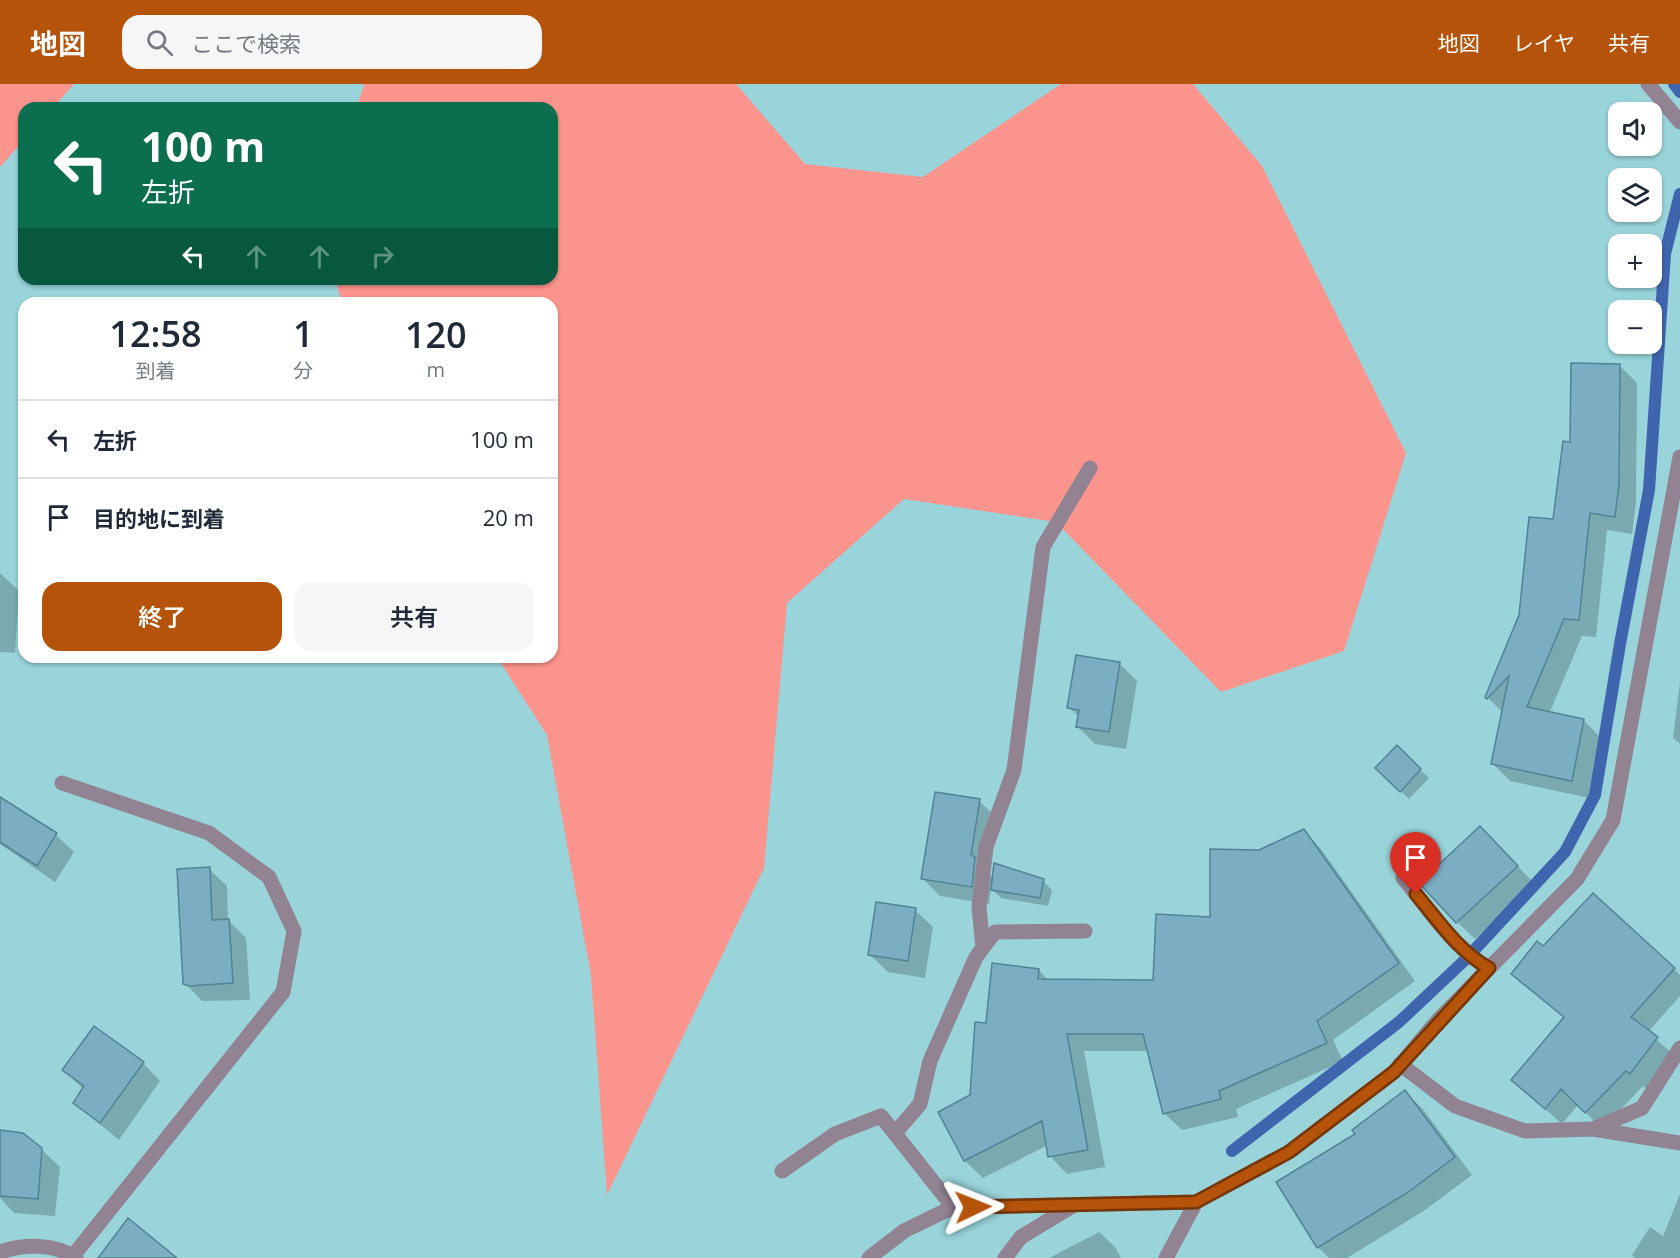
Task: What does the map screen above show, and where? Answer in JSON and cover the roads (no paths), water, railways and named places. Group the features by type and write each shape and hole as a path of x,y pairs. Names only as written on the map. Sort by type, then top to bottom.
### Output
{"street":[{"path":"1648,84 1680,122"},
{"path":"869,1258 904,1231 953,1207 1196,1202 1289,1152 1400,1065 1484,965 1577,879 1613,820 1680,457"},
{"path":"983,948 979,907 986,847 1014,770 1042,547 1090,468"},
{"path":"0,1252 23,1245 66,1251 74,1257 283,992 294,931 269,877 209,833 62,783"},
{"path":"1403,878 1454,939 1484,965"},
{"path":"895,1132 920,1104 930,1061 976,957 995,932 1085,931"},
{"path":"1593,1129 1642,1108 1680,1048"},
{"path":"1400,1065 1455,1106 1525,1131 1593,1129 1680,1143"},
{"path":"782,1171 835,1134 880,1116 953,1207"},
{"path":"1166,1258 1196,1202"},
{"path":"1005,1258 1021,1237 1077,1203"}],"waterway":[{"path":"1674,84 1680,92"},
{"path":"1232,1151 1399,1022 1466,959 1565,852 1595,795 1649,490 1665,254 1680,194"}]}
